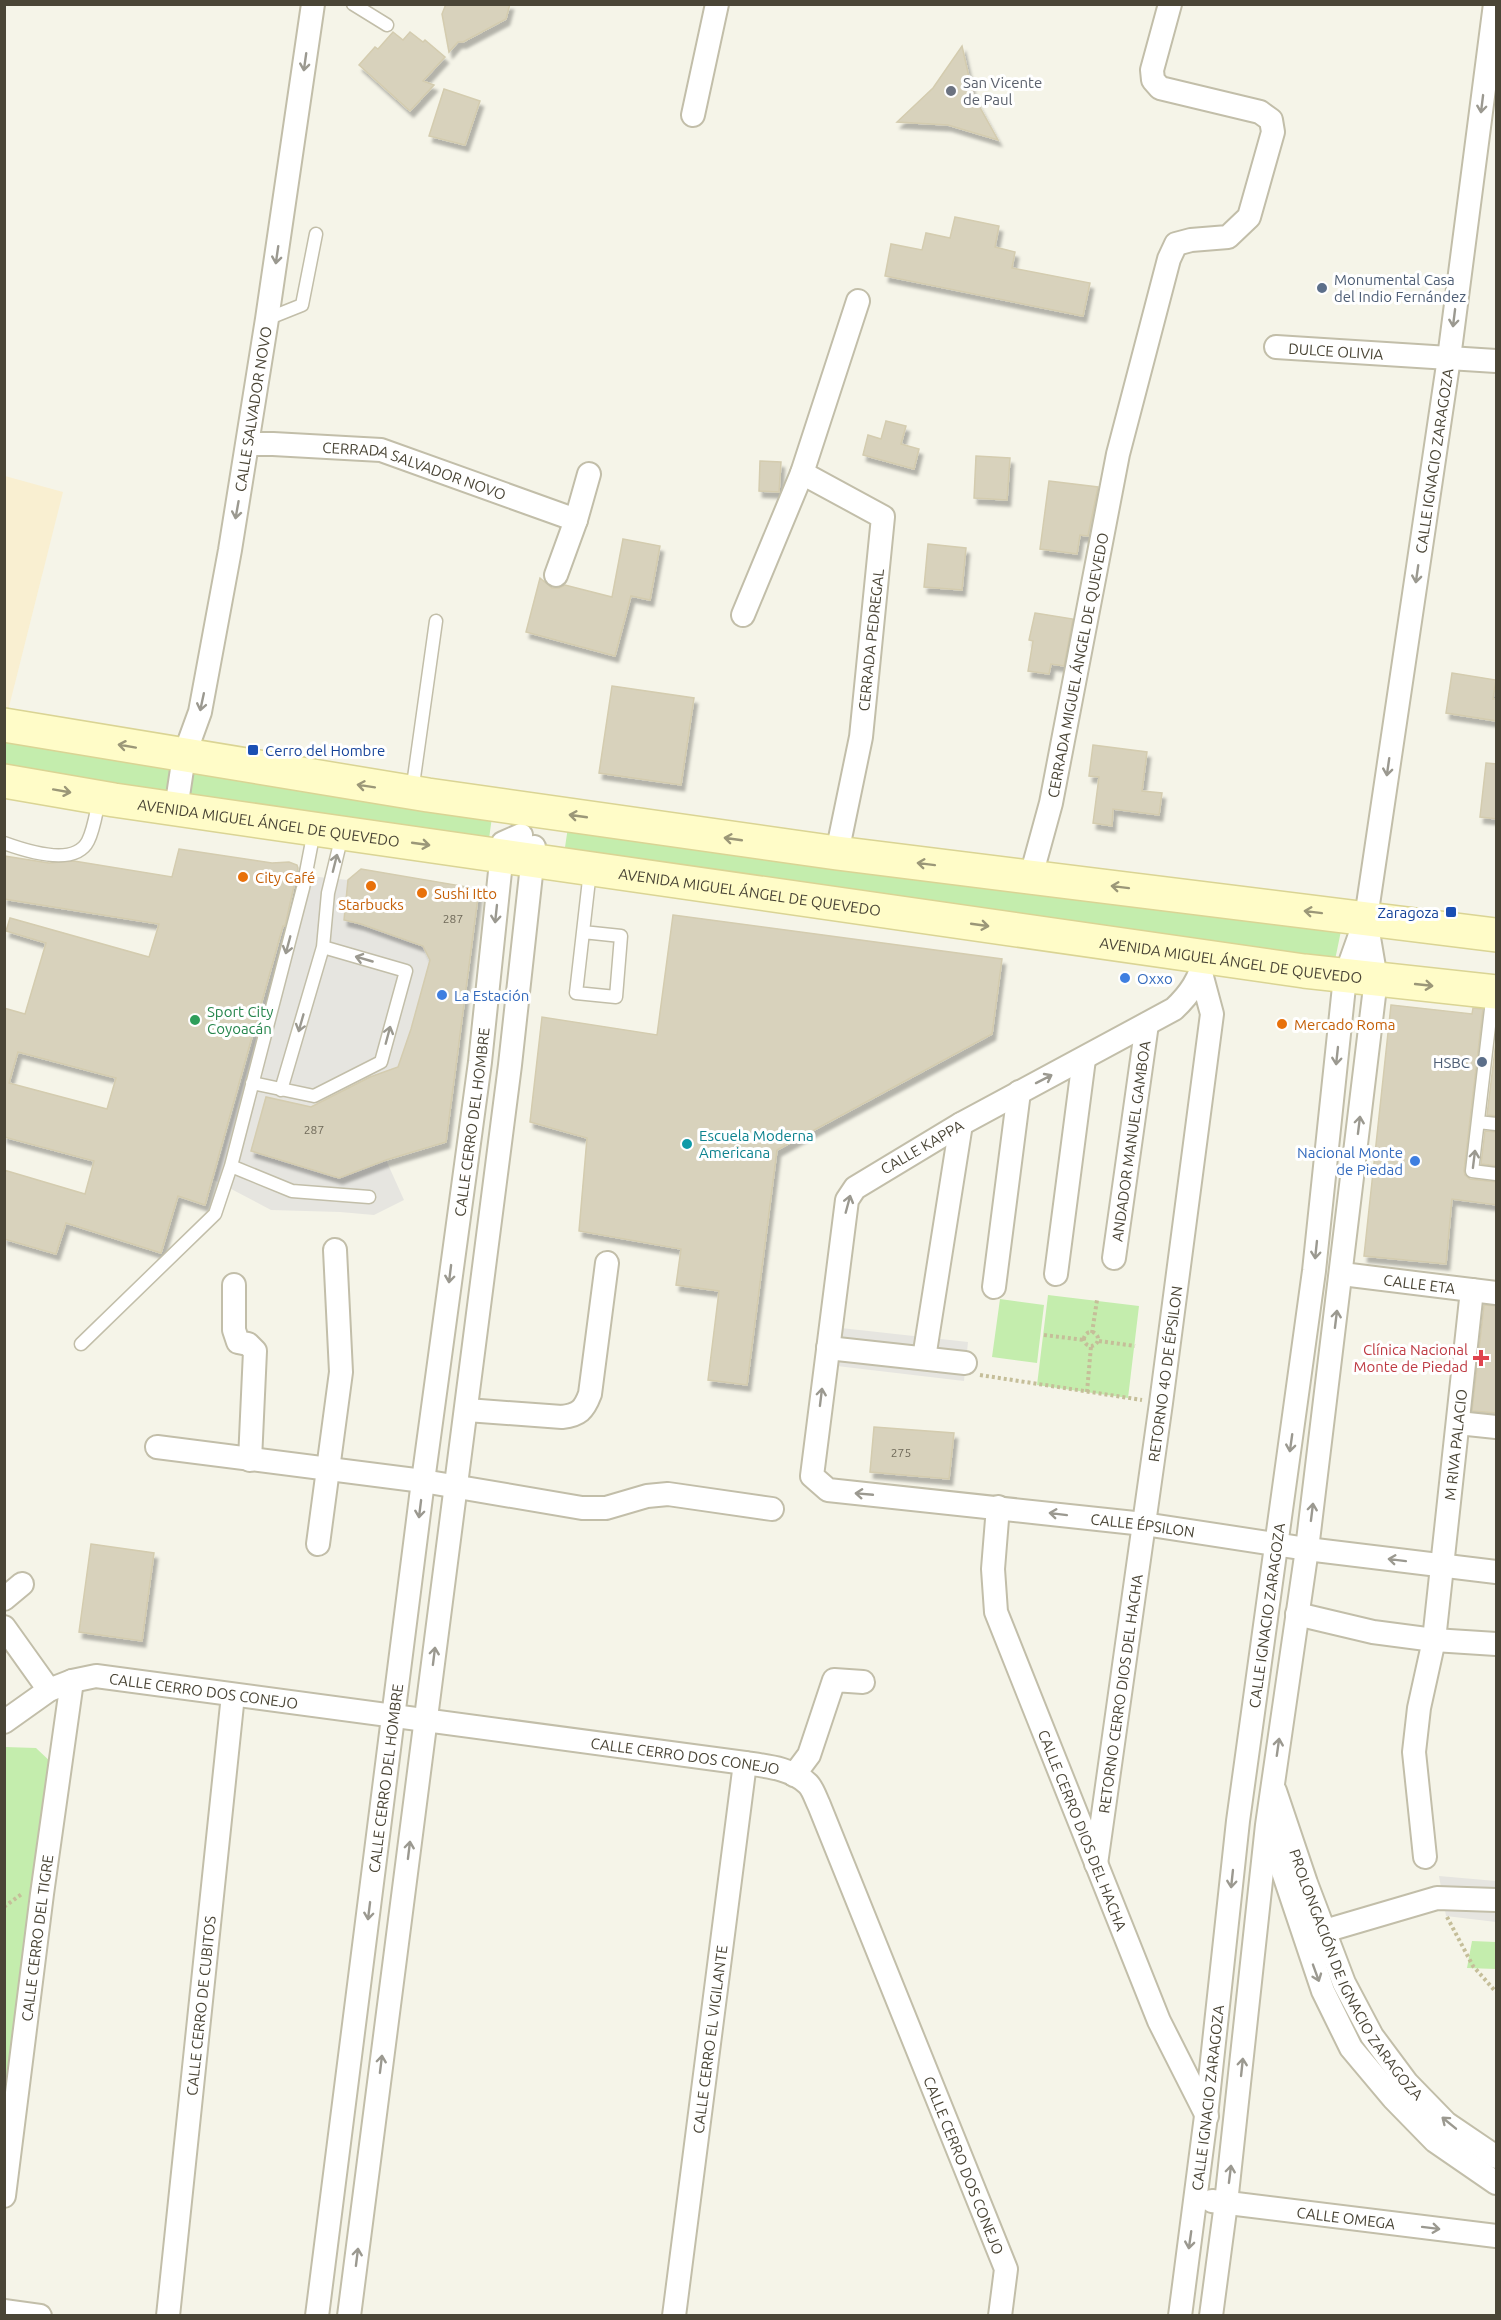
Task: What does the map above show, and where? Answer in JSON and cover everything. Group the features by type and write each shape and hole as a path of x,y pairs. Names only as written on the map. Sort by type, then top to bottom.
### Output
{"main road":[{"name":"AVENIDA MIGUEL ÁNGEL DE QUEVEDO","path":"4,725 412,793 590,868 1203,965 1495,992"},
{"name":"AVENIDA MIGUEL ÁNGEL DE QUEVEDO","path":"5,781 328,831 837,853 1497,934"}],"street":[{"name":"CALLE SALVADOR NOVO","path":"176,809 184,756 200,712 248,444 313,4"},
{"path":"693,115 717,4"},
{"name":"CERRADA MIGUEL ÁNGEL DE QUEVEDO","path":"1031,876 1051,803 1118,454 1169,259 1176,244 1191,240 1228,237 1249,217 1274,132 1271,120 1260,112 1160,88 1153,80 1152,70 1170,4"},
{"name":"CALLE IGNACIO ZARAGOZA","path":"1211,2316 1235,2125 1267,1825 1307,1550 1342,1274 1366,918 1449,358 1495,4"},
{"path":"743,615 802,473 858,301"},
{"name":"DULCE OLIVIA","path":"1276,347 1497,361"},
{"name":"CERRADA SALVADOR NOVO","path":"248,444 381,450 576,520"},
{"name":"CERRADA PEDREGAL","path":"802,473 883,517 861,737 837,853"},
{"path":"556,575 576,520 589,474"},
{"name":"CALLE CERRO DEL HOMBRE","path":"318,2316 454,1241 480,1062 520,840"},
{"name":"CALLE CERRO DEL HOMBRE","path":"349,2316 487,1245 520,840"},
{"name":"CALLE IGNACIO ZARAGOZA","path":"1180,2316 1206,2116 1238,1821 1314,1271 1361,978 1366,918"},
{"name":"CALLE KAPPA","path":"814,1455 847,1200 855,1188 961,1124 1173,1010 1190,993 1203,965"},
{"name":"RETORNO 4O DE ÉPSILON","path":"1144,1524 1212,1014 1203,965"},
{"name":"ANDADOR MANUEL GAMBOA","path":"1114,1258 1148,1024"},
{"path":"1056,1274 1084,1059"},
{"path":"994,1287 1019,1092"},
{"path":"924,1358 961,1124"},
{"path":"454,1241 487,1245"},
{"path":"318,1544 341,1372 335,1250"},
{"path":"467,1410 562,1417 576,1415 585,1407 590,1394 607,1263"},
{"name":"CALLE ETA","path":"1342,1274 1497,1293"},
{"path":"234,1285 234,1330 238,1342 248,1344 255,1351 250,1460"},
{"name":"M RIVA PALACIO","path":"1425,1857 1414,1752 1419,1708 1434,1640 1472,1290"},
{"path":"828,1348 924,1358 970,1369"},
{"path":"1458,1423 1497,1427"},
{"path":"157,1447 423,1481 582,1508 606,1508 647,1496 668,1494 772,1509"},
{"name":"CALLE ÉPSILON","path":"814,1455 812,1476 828,1490 1144,1524 1307,1550 1497,1572"},
{"name":"CALLE CERRO DIOS DEL HACHA","path":"998,1507 993,1569 996,1612 1159,2020 1206,2116"},
{"name":"RETORNO CERRO DIOS DEL HACHA","path":"1096,1863 1144,1524"},
{"path":"4,1599 22,1584"},
{"path":"1297,1614 1373,1632 1434,1640 1497,1644"},
{"path":"4,1627 49,1690"},
{"name":"CALLE CERRO DOS CONEJO","path":"4,1722 49,1690 72,1681 96,1676 745,1763 794,1775 808,1784 819,1805 1006,2269 1000,2316"},
{"path":"794,1775 809,1755 834,1680 864,1682"},
{"name":"CALLE CERRO DEL TIGRE","path":"4,2196 42,1894 72,1681"},
{"name":"CALLE CERRO DE CUBITOS","path":"168,2316 233,1695"},
{"name":"CALLE CERRO EL VIGILANTE","path":"674,2316 745,1763"},
{"path":"1244,1780 1273,1785"},
{"name":"PROLONGACIÓN DE IGNACIO ZARAGOZA","path":"1273,1785 1306,1883 1344,1983 1372,2036 1407,2083 1446,2123 1497,2157"},
{"path":"1238,1821 1267,1825"},
{"name":"PROLONGACIÓN DE IGNACIO ZARAGOZA","path":"1267,1825 1303,1938 1323,1991 1351,2048 1393,2098 1435,2141 1497,2183"},
{"path":"1303,1938 1437,1899 1497,1900"},
{"path":"1206,2116 1235,2125"},
{"name":"CALLE OMEGA","path":"1195,2199 1497,2236"},
{"path":"4,2311 40,2316"}],"lane":[{"path":"353,4 387,25"},
{"path":"267,319 302,305 316,234"},
{"path":"412,793 436,621"},
{"path":"4,843 24,850 63,856 75,854 87,842 100,797"},
{"path":"281,1090 323,947 328,893 328,831"},
{"path":"81,1344 215,1214 231,1166 303,888 328,831"},
{"path":"583,932 621,936 616,997 576,993 590,868"},
{"path":"252,1083 314,1096 381,1062 406,971 323,947"},
{"path":"1495,992 1472,1172 1497,1174"},
{"path":"1478,1122 1497,1124"},
{"path":"231,1166 292,1191 369,1197"}],"path":[{"path":"1092,1333 1097,1300"},
{"path":"1084,1340 1086,1335 1092,1333 1098,1336 1099,1341"},
{"path":"1044,1335 1084,1340 1091,1346"},
{"path":"1091,1346 1097,1345 1099,1341"},
{"path":"1099,1341 1135,1346"},
{"path":"1087,1392 1091,1346"},
{"path":"970,1369 1087,1392 1161,1403"},
{"path":"1437,1899 1473,1966 1497,1992"}],"shaded area":[{"path":"5,476 63,492 7,715 5,714"},
{"path":"309,876 348,880 344,920 423,946 430,960 398,1067 368,1078 311,1107 266,1097 251,1151 339,1178 386,1160 404,1200 374,1215 271,1210 214,1180 286,929 296,931"},
{"path":"841,1328 968,1342 964,1381 837,1366"},
{"path":"1439,1876 1496,1881 1496,1922 1446,1916"}],"green space":[{"path":"4,740 170,770 167,793 5,764"},
{"path":"188,773 492,817 489,839 184,793"},
{"path":"568,827 1342,926 1335,960 564,854"},
{"path":"1048,1295 1139,1306 1128,1398 1037,1385"},
{"path":"1000,1299 1044,1305 1037,1363 992,1357"},
{"path":"5,1747 36,1748 53,1764 5,2122"},
{"path":"1472,1941 1496,1942 1496,1969 1467,1968"}],"building":[{"path":"446,4 510,4 506,19 463,42 458,42 449,52 442,14"},
{"path":"393,32 403,40 410,32 423,42 425,40 445,57 423,81 434,85 410,111 359,65"},
{"name":"San Vicente de Paul","path":"962,46 973,95 998,140 948,125 897,122 933,88"},
{"path":"444,89 480,101 465,145 429,136"},
{"path":"955,217 999,226 995,247 1015,252 1012,268 1090,283 1083,316 885,276 891,244 922,250 926,233 950,238"},
{"path":"886,421 906,426 901,444 919,449 914,469 863,455 868,435 881,439"},
{"path":"976,456 1010,458 1007,500 974,498"},
{"path":"760,461 781,462 779,492 759,491"},
{"path":"1049,481 1098,487 1088,536 1080,535 1077,554 1040,549"},
{"path":"623,539 660,546 650,600 631,596 615,656 526,632 540,578 552,588 565,585 612,597"},
{"path":"928,544 966,548 962,590 924,587"},
{"path":"1035,613 1073,619 1064,666 1051,664 1049,674 1028,671 1033,641 1029,640"},
{"path":"1452,673 1496,680 1493,699 1497,699 1497,721 1446,713"},
{"path":"612,686 694,698 681,785 599,773"},
{"path":"1093,745 1147,752 1142,791 1162,793 1159,815 1113,809 1112,826 1093,823 1099,777 1089,776"},
{"path":"1486,763 1497,764 1497,819 1480,817"},
{"path":"179,849 272,863 289,862 297,865 298,868 285,926 283,926 205,1205 178,1196 161,1253 66,1223 56,1254 4,1239 4,1170 85,1194 94,1161 4,1137 4,1008 25,1014 46,943 6,931 10,918 149,957 159,924 4,899 4,856 49,863 74,861 172,877","holes":["18,1052 116,1078 107,1109 9,1083"]},
{"name":"La Estación","path":"361,869 479,889 446,1142 386,1160 339,1178 251,1151 266,1097 311,1107 370,1077 398,1067 430,960 423,946 344,920 348,880"},
{"name":"Escuela Moderna Americana","path":"673,915 1002,959 992,1034 777,1150 747,1385 708,1380 719,1291 676,1285 681,1249 579,1231 587,1138 530,1122 542,1017 657,1035"},
{"name":"Nacional Monte de Piedad","path":"1391,1005 1472,1014 1473,1008 1483,1009 1464,1171 1470,1179 1497,1182 1497,1205 1452,1199 1446,1264 1364,1256"},
{"path":"1497,1033 1497,1116 1487,1115"},
{"path":"1485,1131 1497,1132 1497,1166 1481,1164"},
{"path":"1484,1305 1497,1306 1497,1413 1472,1411"},
{"path":"874,1427 954,1433 949,1479 870,1472"},
{"path":"91,1544 154,1553 142,1641 79,1632"}],"place":[{"name":"San Vicente de Paul","path":"951,91"},
{"name":"Monumental Casa del Indio Fernández","path":"1322,288"},
{"name":"Cerro del Hombre","path":"253,750"},
{"name":"City Café","path":"243,877"},
{"name":"Starbucks","path":"371,886"},
{"name":"Sushi Itto","path":"422,893"},
{"name":"Zaragoza","path":"1451,912"},
{"name":"Oxxo","path":"1125,978"},
{"name":"La Estación","path":"442,995"},
{"name":"Sport City Coyoacán","path":"195,1020"},
{"name":"Mercado Roma","path":"1282,1024"},
{"name":"HSBC","path":"1482,1062"},
{"name":"Escuela Moderna Americana","path":"687,1144"},
{"name":"Nacional Monte de Piedad","path":"1415,1161"},
{"name":"Clínica Nacional Monte de Piedad","path":"1481,1358"}]}
